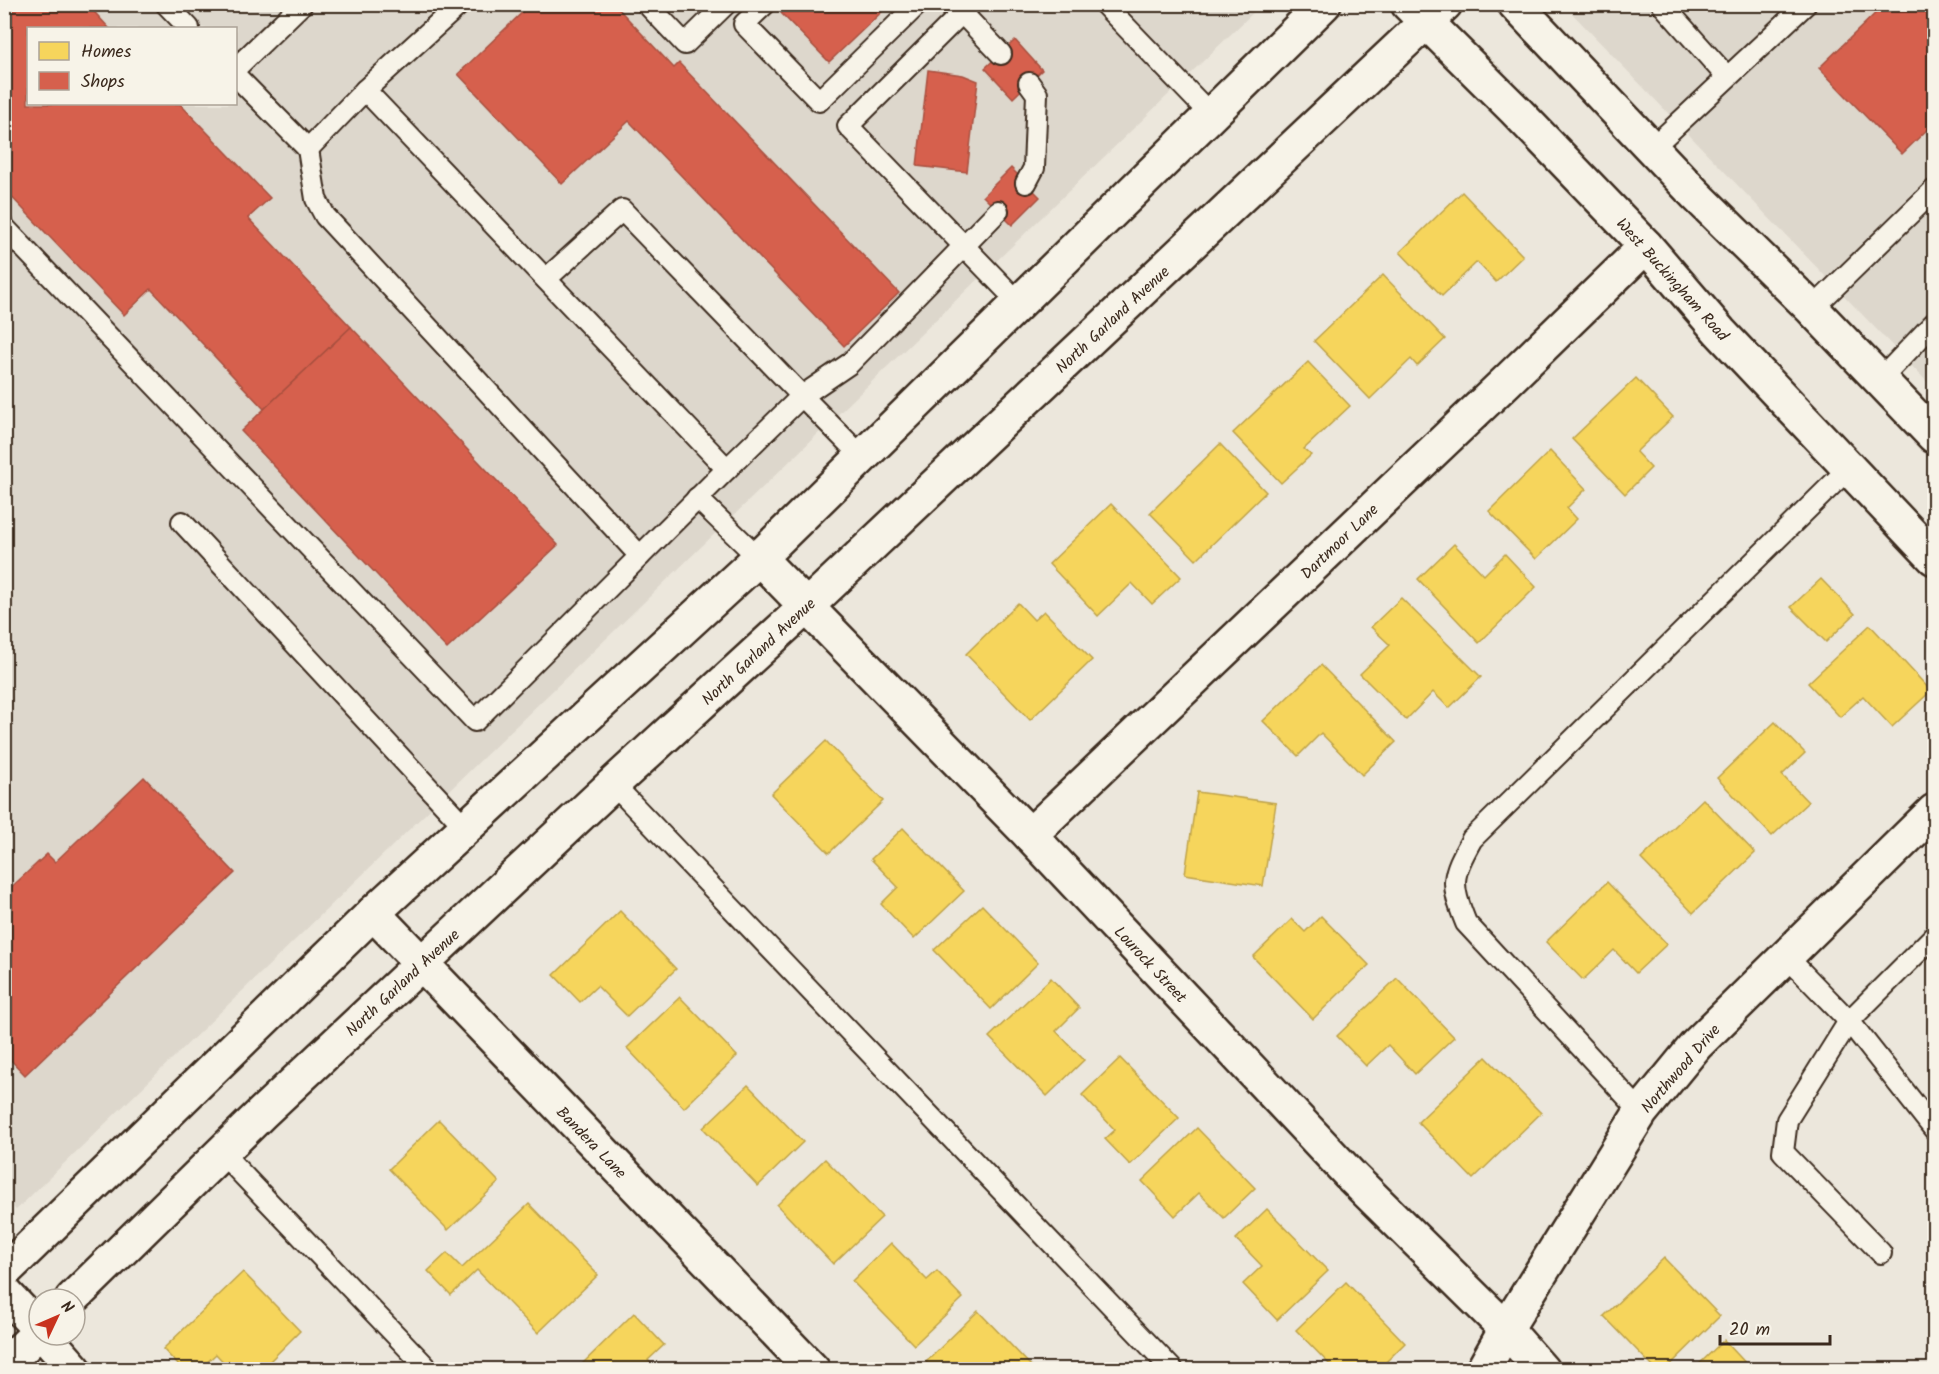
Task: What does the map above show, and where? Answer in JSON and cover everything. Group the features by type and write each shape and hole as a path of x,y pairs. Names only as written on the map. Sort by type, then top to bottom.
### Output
{"main road":[{"path":"4,1272 373,913 759,558 1324,4"},
{"path":"1515,4 1652,148 1935,436"},
{"name":"West Buckingham Road","path":"1426,11 1515,110 1646,246 1720,332 1935,558"},
{"name":"North Garland Avenue","path":"84,1287 221,1152 613,784 806,607 1426,11"},
{"name":"Dartmoor Lane","path":"1030,834 1646,246"},
{"name":"Lourock Street","path":"759,558 1030,834 1353,1178 1506,1329 1542,1370"},
{"name":"Northwood Drive","path":"1484,1370 1506,1329 1641,1112 1696,1045 1935,811"},
{"name":"Bandera Lane","path":"373,913 813,1370"},
{"path":"4,1292 27,1318"},
{"path":"4,1366 27,1343"},
{"path":"55,1347 75,1370"}],"lane":[{"path":"237,67 302,4"},
{"path":"308,149 365,90 460,4"},
{"path":"647,4 685,44 726,4"},
{"path":"765,4 744,24 819,101 918,4"},
{"path":"1104,4 1211,115"},
{"path":"1662,4 1728,77"},
{"path":"1652,148 1806,4"},
{"path":"173,7 188,27"},
{"path":"1001,54 966,9 848,126 1019,303"},
{"path":"237,77 308,149 316,199 325,216 640,556"},
{"path":"1026,183 1034,168 1037,94 1029,83"},
{"path":"365,90 727,469"},
{"path":"1812,309 1935,190"},
{"path":"546,279 622,210 862,457"},
{"path":"4,226 475,721 802,396 849,364 998,211"},
{"path":"1880,380 1935,323"},
{"path":"1641,1112 1466,923 1455,896 1456,868 1472,839 1850,468"},
{"path":"697,498 759,558"},
{"path":"182,522 466,828"},
{"path":"613,784 1173,1370"},
{"path":"1881,1252 1783,1152 1787,1120 1849,1022 1935,936"},
{"path":"1786,956 1849,1022 1935,1129"},
{"path":"221,1152 429,1370"}],"shaded area":[{"path":"4,5 1261,5 16,1210 4,1198"},
{"path":"1564,5 1934,5 1934,389"}],"building: Homes":[{"path":"1462,192 1523,256 1496,282 1477,262 1442,296 1400,252"},
{"path":"1383,275 1445,339 1417,366 1411,359 1370,399 1314,341"},
{"path":"1308,362 1350,406 1304,449 1311,455 1281,483 1233,433"},
{"path":"1636,378 1673,417 1636,452 1651,468 1625,494 1572,439"},
{"path":"1220,444 1266,492 1196,560 1150,513"},
{"path":"1550,451 1586,489 1567,508 1577,519 1536,559 1489,511"},
{"path":"1111,504 1181,577 1152,604 1132,583 1098,616 1049,564"},
{"path":"1454,544 1484,575 1505,554 1536,587 1479,643 1418,579"},
{"path":"1821,579 1855,614 1826,642 1791,607"},
{"path":"1401,598 1481,677 1449,708 1433,692 1406,720 1360,674 1390,645 1371,627"},
{"path":"1018,603 1034,620 1044,611 1092,660 1030,720 966,654"},
{"path":"1870,625 1931,691 1892,727 1863,696 1840,717 1808,683"},
{"path":"1321,665 1396,742 1362,775 1321,733 1298,756 1263,721"},
{"path":"1775,722 1805,753 1782,775 1808,802 1772,836 1717,778"},
{"path":"826,741 883,801 829,853 771,794"},
{"path":"1197,792 1276,803 1263,886 1185,874"},
{"path":"1703,799 1755,853 1693,913 1641,859"},
{"path":"903,828 964,891 914,939 881,904 898,887 871,859"},
{"path":"1607,882 1667,944 1636,973 1614,950 1583,980 1546,942"},
{"path":"982,905 1038,963 991,1009 934,950"},
{"path":"620,911 676,969 627,1016 597,986 580,1002 554,975"},
{"path":"1321,916 1369,965 1313,1019 1253,957 1292,919 1305,932"},
{"path":"1051,978 1079,1008 1056,1031 1084,1060 1047,1096 989,1037"},
{"path":"1397,978 1454,1037 1415,1074 1388,1045 1366,1066 1337,1036"},
{"path":"680,997 737,1056 684,1108 627,1048"},
{"path":"1486,1057 1541,1113 1473,1179 1418,1122"},
{"path":"1120,1058 1179,1118 1130,1165 1105,1139 1115,1130 1082,1095"},
{"path":"748,1085 803,1142 758,1186 703,1128"},
{"path":"439,1120 499,1182 448,1230 389,1169"},
{"path":"1197,1128 1255,1188 1224,1218 1199,1193 1175,1216 1142,1181"},
{"path":"825,1159 882,1217 833,1264 777,1205"},
{"path":"529,1204 598,1275 538,1333 477,1270 451,1295 428,1271 447,1253 462,1268"},
{"path":"1267,1209 1328,1271 1277,1320 1243,1284 1262,1266 1236,1239"},
{"path":"891,1243 927,1280 937,1271 963,1298 914,1345 852,1281"},
{"path":"1664,1258 1720,1316 1665,1370 1656,1370 1604,1316"},
{"path":"243,1272 300,1331 261,1370 231,1370 216,1354 199,1370 183,1370 163,1349"},
{"path":"1346,1282 1405,1343 1378,1370 1335,1370 1296,1330"},
{"path":"978,1311 1035,1370 933,1370 926,1362"},
{"path":"634,1313 664,1345 648,1360 657,1370 576,1370"},
{"path":"1724,1340 1752,1370 1693,1370"}],"building: Shops":[{"path":"4,4 87,4 108,27 27,27 27,105 181,105 270,198 248,218 351,327 264,409 151,289 124,315 4,189"},
{"path":"531,4 614,4 674,68 679,63 899,293 844,346 629,121 562,184 458,74"},
{"path":"790,4 890,4 829,62 781,13"},
{"path":"1885,4 1934,4 1934,123 1902,154 1819,68"},
{"path":"1015,40 1042,70 1013,98 985,68"},
{"path":"928,70 963,75 978,81 967,172 917,166"},
{"path":"1011,168 1040,197 1012,225 983,196"},
{"path":"351,327 558,545 447,649 241,431"},
{"path":"144,777 235,873 25,1075 4,1053 4,894 47,854 55,862"}]}
